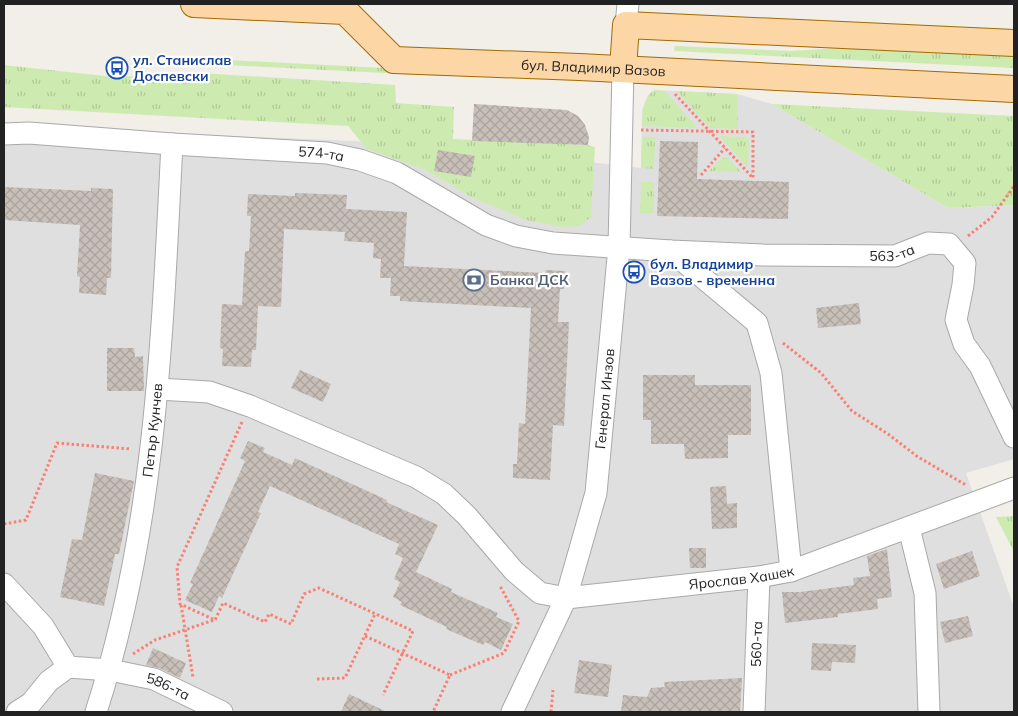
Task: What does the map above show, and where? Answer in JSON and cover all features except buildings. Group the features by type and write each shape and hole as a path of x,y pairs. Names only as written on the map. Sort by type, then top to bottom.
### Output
{"main road":[{"name":"бул. Владимир Вазов","path":"194,4 345,11 394,60 623,69 1014,89"},
{"path":"623,69 627,14 1014,43"}],"street":[{"name":"Генерал Инзов","path":"512,712 566,598 596,493 619,247 623,69"},
{"name":"574-та","path":"4,134 29,133 327,153 360,160 397,173 486,225 516,236 553,243 619,247"},
{"name":"Петър Кунчев","path":"96,712 110,670 140,534 152,451 163,324 172,144"},
{"name":"563-та","path":"619,247 763,255 895,256 928,244 949,244"},
{"path":"949,244 965,263 956,320 964,344 980,366 1014,437"},
{"path":"672,251 757,323 771,373 791,571"},
{"name":"Ярослав Хашек","path":"158,389 209,392 250,406 416,477 444,494 467,516 514,571 540,593 566,598 759,577 791,571 989,499 1014,488"},
{"path":"909,528 925,592 929,712"},
{"name":"560-та","path":"754,712 759,577"},
{"path":"4,584 43,626 68,667 49,681 31,703 17,712"},
{"name":"586-та","path":"68,667 110,670 154,678 214,708"}],"path":[{"path":"637,130 710,132 753,132 753,178 710,132 670,88"},
{"path":"701,175 725,148"},
{"path":"949,244 965,238 992,218 1014,186"},
{"path":"757,323 821,373 852,411 888,434 918,457 989,499"},
{"path":"214,708 196,692 180,604 177,566 250,406"},
{"path":"4,524 26,520 57,443 152,451"},
{"path":"433,712 450,676 504,653 519,622 499,584"},
{"path":"110,670 154,640 215,620 223,603 265,622 269,614 291,624 304,594 319,588 413,631 383,695"},
{"path":"180,604 215,620"},
{"path":"317,679 346,678 375,614"},
{"path":"364,636 450,676"},
{"path":"551,712 553,690"}],"shaded area":[{"path":"654,90 737,94 772,104 948,208 1014,205 1014,459 966,473 1014,607 1014,712 4,712 4,126 444,145 641,168 642,110 648,95"}],"green space":[{"path":"675,46 791,51 855,47 1014,54 1014,68 674,51"},
{"path":"189,58 442,71 441,76 189,63"},
{"path":"4,65 114,77 200,73 395,85 396,103 454,107 453,139 588,145 595,147 591,217 580,226 563,227 526,220 471,197 426,170 367,149 348,126 4,107"},
{"path":"654,90 665,91 696,126 695,128 642,126 645,102"},
{"path":"677,91 737,94 738,129 710,128"},
{"path":"772,104 1014,116 1014,205 948,208"},
{"path":"719,136 745,137 749,140 748,168"},
{"path":"642,137 655,137 654,169 641,168"},
{"path":"722,158 728,158 741,172 709,171"},
{"path":"641,182 654,182 654,213 640,213"},
{"path":"1014,516 1014,552 996,517"}],"place":[{"name":"ул. Станислав Доспевски","path":"117,68"},
{"name":"бул. Владимир Вазов - временна","path":"634,272"},
{"name":"Банка ДСК","path":"474,280"}]}
